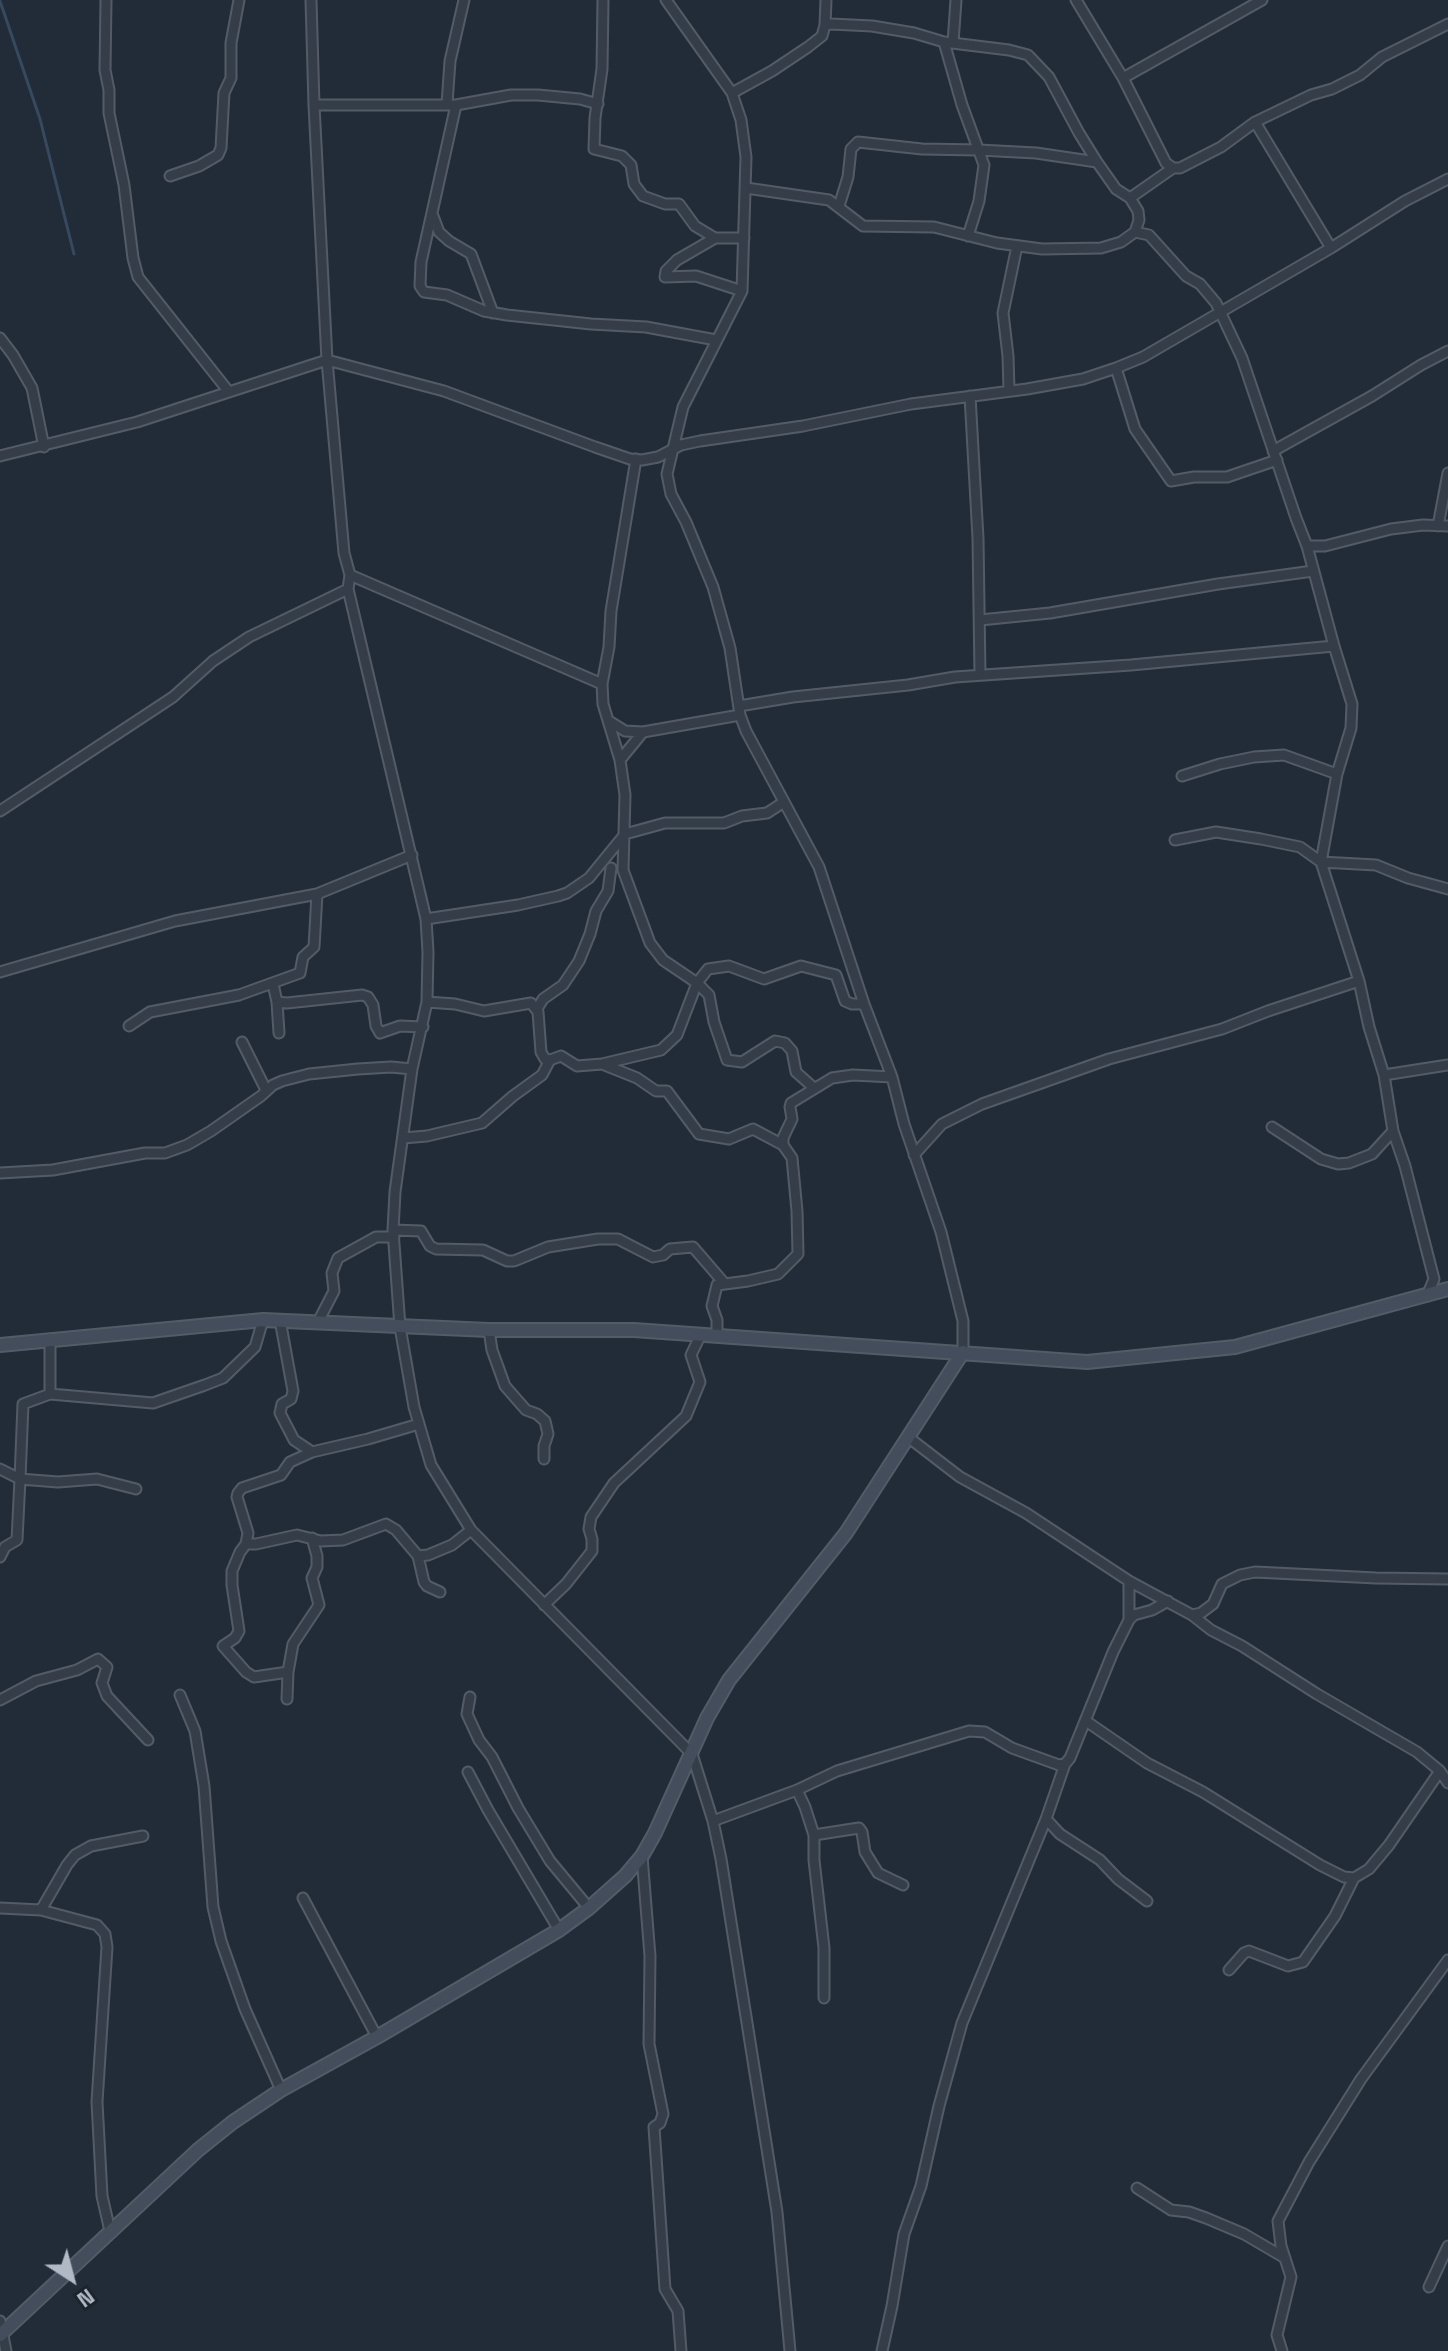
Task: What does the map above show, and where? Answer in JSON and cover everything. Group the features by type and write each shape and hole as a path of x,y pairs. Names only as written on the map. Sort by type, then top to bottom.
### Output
{"main road":[{"path":"0,1345 280,1320 489,1330 634,1330 1087,1362 1235,1347 1448,1289"},
{"path":"1,2329 198,2150 233,2122 281,2090 559,1930 625,1876 642,1856 707,1718 729,1680 846,1533 963,1352"}],"street":[{"path":"106,0 105,70 109,113 138,277 229,392"},
{"path":"170,176 199,166 218,155 221,148 224,93 231,78 231,43 239,0"},
{"path":"311,0 327,360 344,553 350,575 348,589 426,919 427,1002 412,1069 395,1192 394,1234 400,1327 414,1407 431,1465 471,1530 692,1754 713,1821 721,1859 777,2212 790,2351"},
{"path":"464,0 450,61 452,104 433,216 421,262 420,286 424,292 447,295 493,313 646,327 716,340"},
{"path":"603,0 602,69 594,149 622,156 631,165 634,184 643,196 665,204 679,204 695,226 715,238"},
{"path":"666,0 732,93 741,120 746,157 742,291 683,407 667,474 671,494 713,587 730,648 740,711 758,756 819,867 864,1004 892,1077 949,1262 963,1321 963,1352"},
{"path":"956,0 949,43 962,105 984,165 979,201 968,236"},
{"path":"1076,0 1123,78 1160,155 1173,168"},
{"path":"1123,78 1262,0"},
{"path":"732,93 772,71 822,36 825,1"},
{"path":"1130,198 1173,168 1180,168 1221,147 1255,122 1360,75 1382,57 1448,24"},
{"path":"746,188 829,200 863,226 934,227 1042,249 1101,248 1121,242 1135,232 1138,211 1130,198 1116,189 1079,133 1049,77 1028,55 949,43 872,26 825,25"},
{"path":"314,105 452,104 511,95 580,99 598,104"},
{"path":"1255,122 1331,248"},
{"path":"839,206 848,177 851,149 858,142 922,149 1036,153 1097,162"},
{"path":"0,456 137,422 327,360 444,391 636,459 658,457 700,441 803,426 911,404 1083,379 1143,357 1331,248 1405,201 1448,179"},
{"path":"433,216 439,232 471,254 493,313"},
{"path":"1139,220 1186,276 1200,284 1221,312 1242,358 1307,546 1352,704 1353,717 1337,774 1321,862 1359,981 1384,1075 1393,1131 1434,1279 1427,1296"},
{"path":"1135,232 1149,235"},
{"path":"742,291 696,276 665,277 666,271 677,260 715,238 744,238"},
{"path":"1009,390 1003,313 1017,246"},
{"path":"0,338 32,388 44,447"},
{"path":"1116,368 1135,429 1171,481 1227,477 1275,455 1448,351"},
{"path":"970,396 978,538 980,675"},
{"path":"636,459 602,684 603,704 620,760 625,795 623,870 650,943 663,960 709,995 727,1060 742,1062 775,1041 785,1043 792,1051 796,1072 814,1088"},
{"path":"1307,546 1325,546 1391,529 1443,526 1448,473"},
{"path":"980,620 1050,613 1313,571"},
{"path":"350,575 602,684"},
{"path":"0,811 173,697 213,661 249,637 348,589"},
{"path":"609,721 625,731 643,732 793,697 980,675 1334,646"},
{"path":"620,760 643,732"},
{"path":"1182,776 1254,757 1284,755 1337,774"},
{"path":"426,919 558,896 589,878 625,834 665,823 724,823 742,816 767,813 784,802"},
{"path":"1175,840 1216,832 1300,847 1321,862 1376,865 1448,889"},
{"path":"0,972 175,921 317,894 412,855"},
{"path":"600,864 623,870"},
{"path":"550,1060 542,1055 537,1009 543,999 563,985 579,961 596,911 608,891 611,868"},
{"path":"129,1026 146,1013 239,995 300,973 303,957 314,947 317,894"},
{"path":"403,1138 427,1136 482,1123 542,1075 550,1060 561,1056 577,1066 602,1064 661,1050 677,1035 697,983 708,969 729,966 764,979 801,966 836,975 845,1001 864,1004"},
{"path":"914,1155 942,1124 982,1104 1109,1059 1222,1029 1359,981"},
{"path":"273,984 279,1033"},
{"path":"277,1002 362,995 368,997 373,1005 380,1033 400,1026 423,1027"},
{"path":"427,1002 484,1011 531,1003 537,1009"},
{"path":"242,1042 266,1090"},
{"path":"602,1064 637,1078 656,1091 667,1091 699,1134 729,1139 753,1129 783,1145 792,1158 798,1254 778,1274 717,1285 712,1306 717,1320 717,1335"},
{"path":"1384,1075 1448,1065"},
{"path":"0,1173 53,1170 145,1153 165,1153 211,1131 282,1081 309,1074 391,1067 412,1069"},
{"path":"783,1145 792,1119 791,1103 814,1088 832,1078 853,1075 892,1077"},
{"path":"1272,1127 1321,1159 1338,1164 1372,1154 1393,1131"},
{"path":"318,1322 334,1291 332,1273 338,1258 376,1237 402,1232 421,1231 430,1246 436,1249 483,1250 507,1261 548,1247 598,1239 618,1239 653,1257 663,1255 670,1249 693,1247 724,1283"},
{"path":"0,1557 5,1547 17,1540 23,1404 50,1394 153,1403 205,1385 223,1378 255,1347 263,1320"},
{"path":"280,1320 293,1391 291,1399 282,1404 280,1413 294,1440 312,1452"},
{"path":"489,1330 492,1350 505,1386 526,1410 545,1421 548,1434 544,1459"},
{"path":"544,1605 566,1584 592,1551 591,1517 614,1483 686,1416 700,1382 691,1355 701,1334"},
{"path":"50,1339 50,1394"},
{"path":"288,1672 254,1677 223,1646 239,1631 232,1571 246,1544 248,1533 238,1493 242,1488 273,1479 285,1471 290,1462 312,1452 419,1424"},
{"path":"908,1437 960,1477 1026,1513 1129,1581 1192,1615 1211,1630 1417,1752 1440,1771 1448,1783"},
{"path":"0,1469 20,1479 58,1482 97,1479 136,1489"},
{"path":"246,1544 297,1535 321,1541 343,1540 386,1524 396,1530 418,1556 427,1586 440,1592"},
{"path":"418,1556 452,1545 471,1530"},
{"path":"287,1699 293,1644 319,1605 312,1578 317,1567 317,1556 312,1538"},
{"path":"1192,1615 1201,1613 1213,1604 1222,1584 1255,1572 1448,1579"},
{"path":"1129,1581 1129,1620"},
{"path":"882,2351 904,2234 921,2186 962,2023 1113,1652 1134,1615 1168,1601"},
{"path":"0,1700 36,1681 77,1670 98,1659 107,1667 102,1683 107,1696 148,1740"},
{"path":"180,1695 195,1731 204,1786 213,1907 221,1941 245,2009 281,2090"},
{"path":"470,1697 467,1714 479,1740 492,1757 550,1861 589,1908"},
{"path":"1086,1721 1147,1763 1203,1792 1320,1865 1344,1877 1354,1878"},
{"path":"713,1821 797,1790 837,1771 969,1731 985,1732 1012,1748 1059,1765 1065,1764"},
{"path":"1229,1970 1249,1951 1288,1966 1303,1962 1335,1916 1354,1878 1369,1869 1389,1845 1440,1771"},
{"path":"468,1772 559,1930"},
{"path":"797,1790 814,1835 824,1948 824,1998"},
{"path":"1046,1819 1060,1834 1100,1860 1118,1879 1147,1901"},
{"path":"814,1835 859,1828 869,1862 878,1873 903,1885"},
{"path":"41,1910 75,1855 91,1846 143,1836"},
{"path":"642,1856 650,1956 649,2044 663,2114 660,2123 654,2127 665,2289 678,2311 681,2351"},
{"path":"303,1898 377,2037"},
{"path":"0,1908 41,1910 97,1925 105,1934 107,1947 97,2102 102,2196 110,2231"},
{"path":"1282,2351 1277,2335 1291,2277 1278,2221 1361,2079 1448,1960"},
{"path":"1137,2188 1171,2210 1189,2212 1244,2234 1285,2258"},
{"path":"1429,2287 1448,2246"},
{"path":"1,2329 6,2351"}],"waterway":[{"path":"0,1 40,119 74,254"}]}
